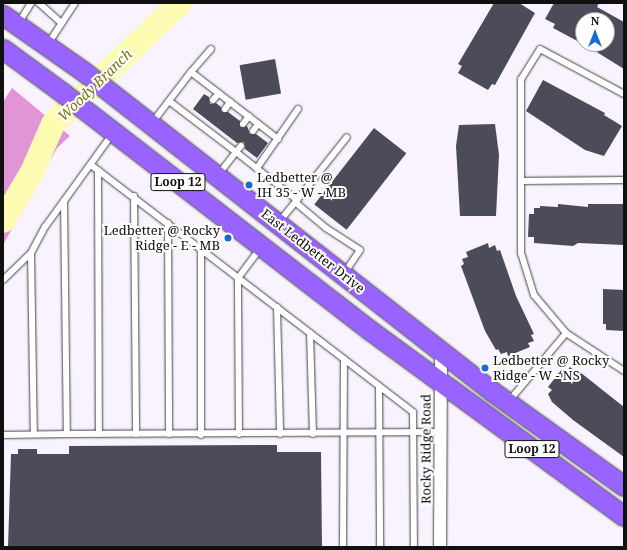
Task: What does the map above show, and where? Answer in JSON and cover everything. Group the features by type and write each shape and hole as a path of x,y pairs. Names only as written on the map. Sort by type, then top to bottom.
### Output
{"main road":[{"name":"East Ledbetter Drive","path":"11,20 83,71 508,402 624,486"},
{"name":"Loop 12","path":"3,49 32,69 440,382 624,516"},
{"path":"3,65 32,69"},
{"path":"134,147 151,124"},
{"path":"262,246 278,224"}],"street":[{"name":"Rocky Ridge Road","path":"440,547 441,351"}],"lane":[{"path":"11,20 31,3"},
{"path":"39,3 61,23"},
{"path":"47,45 75,3"},
{"path":"151,124 191,72 211,49"},
{"path":"624,94 540,49 521,79 521,254 534,295 566,332 624,371"},
{"path":"191,72 278,138"},
{"path":"213,100 218,93"},
{"path":"169,100 257,168 326,228 360,250 343,275"},
{"path":"225,109 230,102"},
{"path":"257,168 298,109"},
{"path":"196,121 201,115"},
{"path":"243,124 249,116"},
{"path":"208,130 213,124"},
{"path":"253,131 258,124"},
{"path":"3,280 31,253 45,227 91,165 109,128"},
{"path":"278,224 348,137"},
{"path":"227,145 232,139"},
{"path":"217,176 241,146"},
{"path":"91,165 201,247 238,278 413,412 414,547"},
{"path":"98,170 99,434"},
{"path":"522,181 624,180"},
{"path":"134,196 136,434"},
{"path":"64,201 67,434"},
{"path":"168,223 169,434"},
{"path":"239,434 238,278 262,246"},
{"path":"201,247 201,434"},
{"path":"31,253 34,434"},
{"path":"277,308 280,434"},
{"path":"508,402 566,332"},
{"path":"310,333 313,434"},
{"path":"343,547 344,359"},
{"path":"379,386 380,547"},
{"path":"3,434 380,434 440,432"}],"shaded area":[{"path":"12,88 70,136 57,148 3,245 3,102"}],"building":[{"path":"494,3 519,3 535,13 495,85 492,84 488,90 458,73 462,66 458,64"},
{"path":"554,3 599,3 597,7 606,12 575,12 575,40 553,28 555,24 545,19"},
{"path":"615,17 624,22 624,69 597,52 615,52"},
{"path":"275,59 281,93 246,100 240,65"},
{"path":"543,80 605,113 604,115 622,126 604,156 585,150 526,111"},
{"path":"204,94 209,97 210,104 216,103 221,107 222,112 228,112 240,121 240,127 247,126 250,134 256,134 268,143 257,158 245,149 244,142 237,143 193,109"},
{"path":"495,124 499,155 496,216 460,216 456,146 459,125"},
{"path":"374,128 406,153 347,230 314,204"},
{"path":"558,204 588,207 588,204 624,204 624,245 578,243 573,246 534,243 534,237 528,237 529,214 534,214 534,208 540,208 540,206 558,207"},
{"path":"488,243 489,248 495,245 497,251 500,250 516,296 534,334 531,335 534,341 528,343 530,347 508,356 507,352 501,354 498,349 496,350 485,331 461,266 464,264 462,259 468,257 466,252"},
{"path":"603,289 624,290 624,331 606,330 606,324 603,324"},
{"path":"570,367 575,371 576,369 624,407 624,457 573,420 552,402 548,394 552,390 548,387 562,369 566,372"},
{"path":"277,445 277,452 321,452 322,547 8,547 11,454 18,454 18,449 37,449 37,454 69,454 69,446"}],"waterway":[{"name":"Woody Branch","path":"3,221 32,172 53,124 180,3"}],"place":[{"name":"Ledbetter @ IH 35 - W - MB","path":"249,185"},
{"name":"Ledbetter @ Rocky Ridge - E - MB","path":"228,238"},
{"name":"Ledbetter @ Rocky Ridge - W - NS","path":"485,368"}]}
